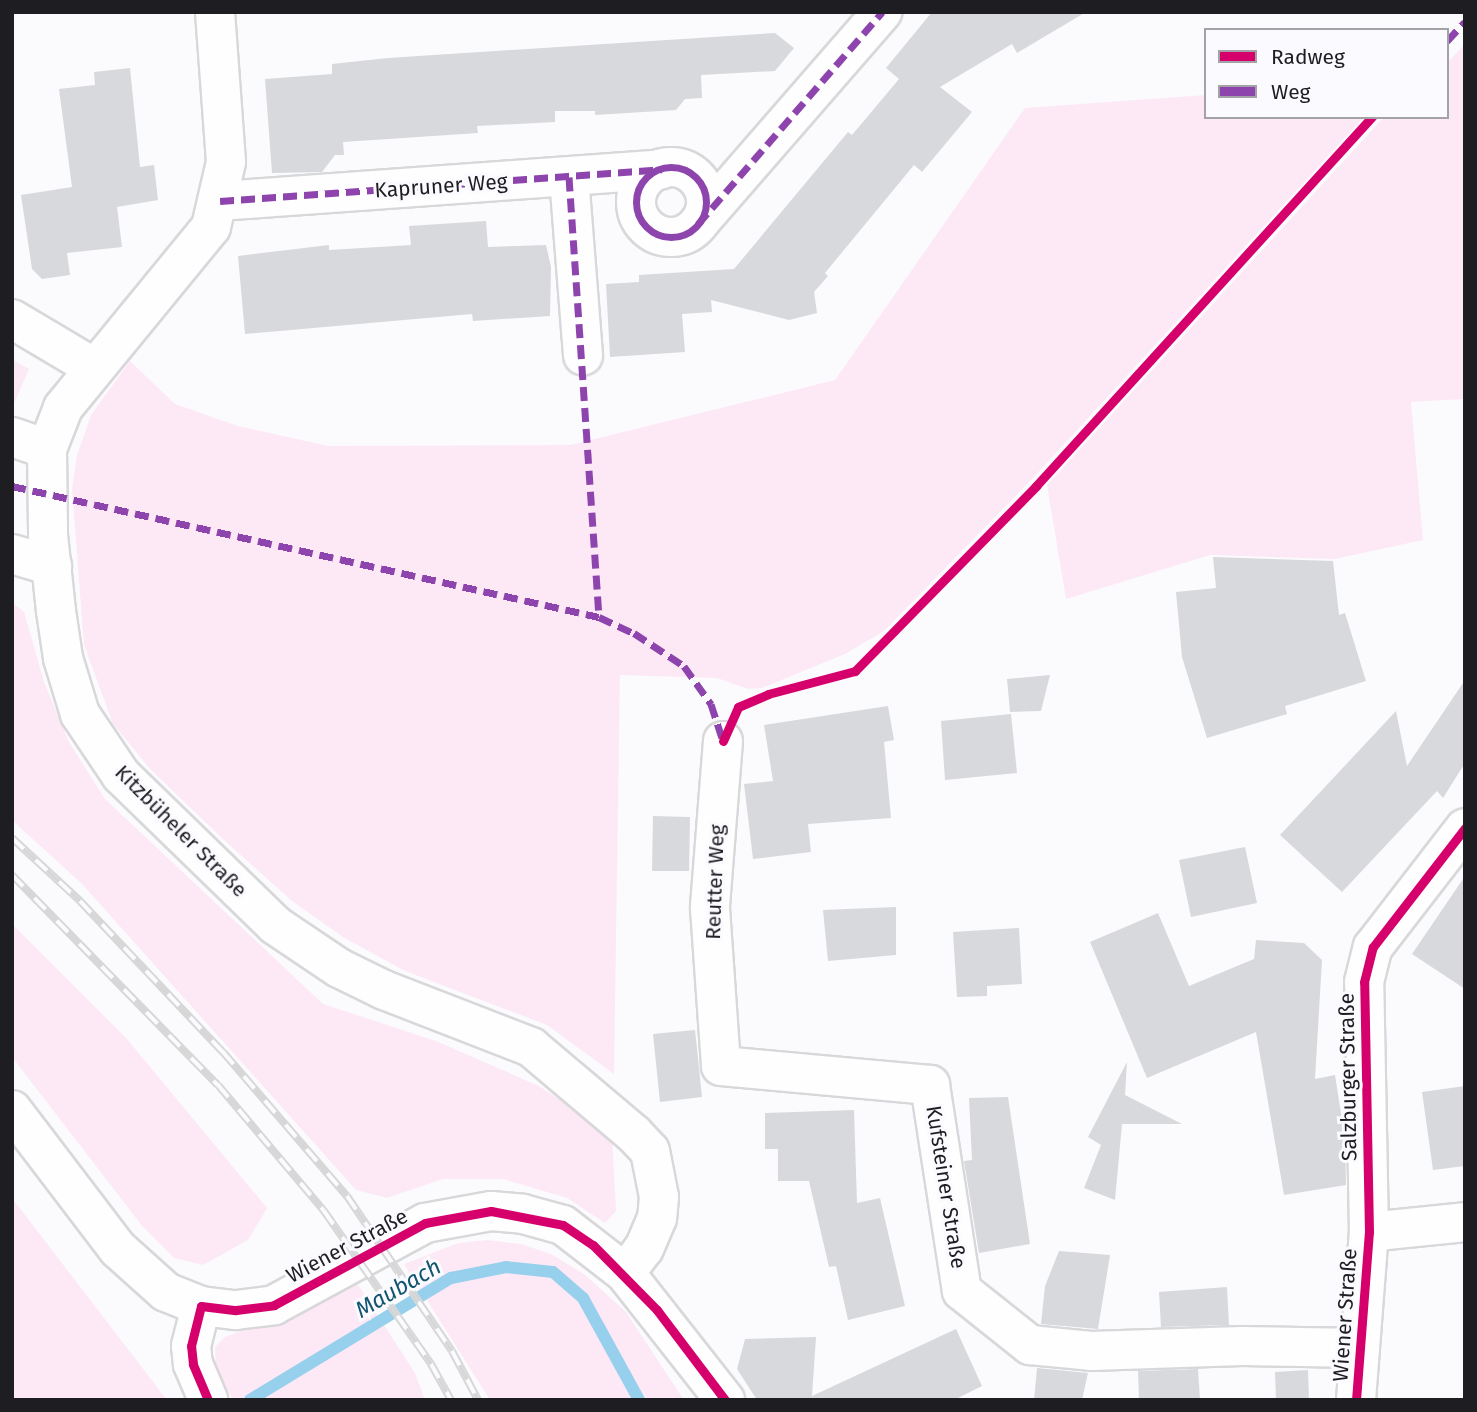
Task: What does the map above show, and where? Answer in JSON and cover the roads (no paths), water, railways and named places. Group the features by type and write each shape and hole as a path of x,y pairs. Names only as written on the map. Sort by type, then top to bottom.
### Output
{"street":[{"name":"Kitzbüheler Straße","path":"215,12 226,162 220,201 211,228 150,318 93,367 63,408 30,443 52,566 63,658 80,714 121,775 275,925 340,968 384,990 531,1047 596,1097 650,1151 658,1178 657,1218 644,1248 625,1273"},
{"path":"698,224 706,204 700,183 683,170 662,169 643,181 637,191 638,215 645,226 654,233 678,237 698,224 882,12"},
{"name":"Kapruner Weg","path":"220,201 662,169"},
{"path":"569,177 583,355"},
{"path":"12,319 93,367"},
{"path":"12,554 52,566"},
{"name":"Reutter Weg","path":"721,1066 710,908 723,741"},
{"name":"Salzburger Straße","path":"1369,1232 1364,982 1373,947 1465,828"},
{"name":"Kufsteiner Straße","path":"721,1066 930,1085 962,1291 1030,1345 1091,1351 1266,1345 1360,1348"},
{"name":"Wiener Straße","path":"12,1110 117,1250 166,1292 201,1306 236,1310 274,1305 425,1223 491,1211 563,1225 625,1273 725,1400"},
{"name":"Wiener Straße","path":"1356,1400 1369,1232 1465,1223"},
{"path":"201,1306 191,1346 204,1394"}],"waterway":[{"name":"Maubach","path":"250,1400 451,1278 506,1267 553,1272 583,1298 639,1400"}],"railway":[{"path":"12,838 80,901 223,1052 347,1196 452,1351 478,1400"},
{"path":"12,875 218,1085 324,1211 431,1364 451,1400"}]}
